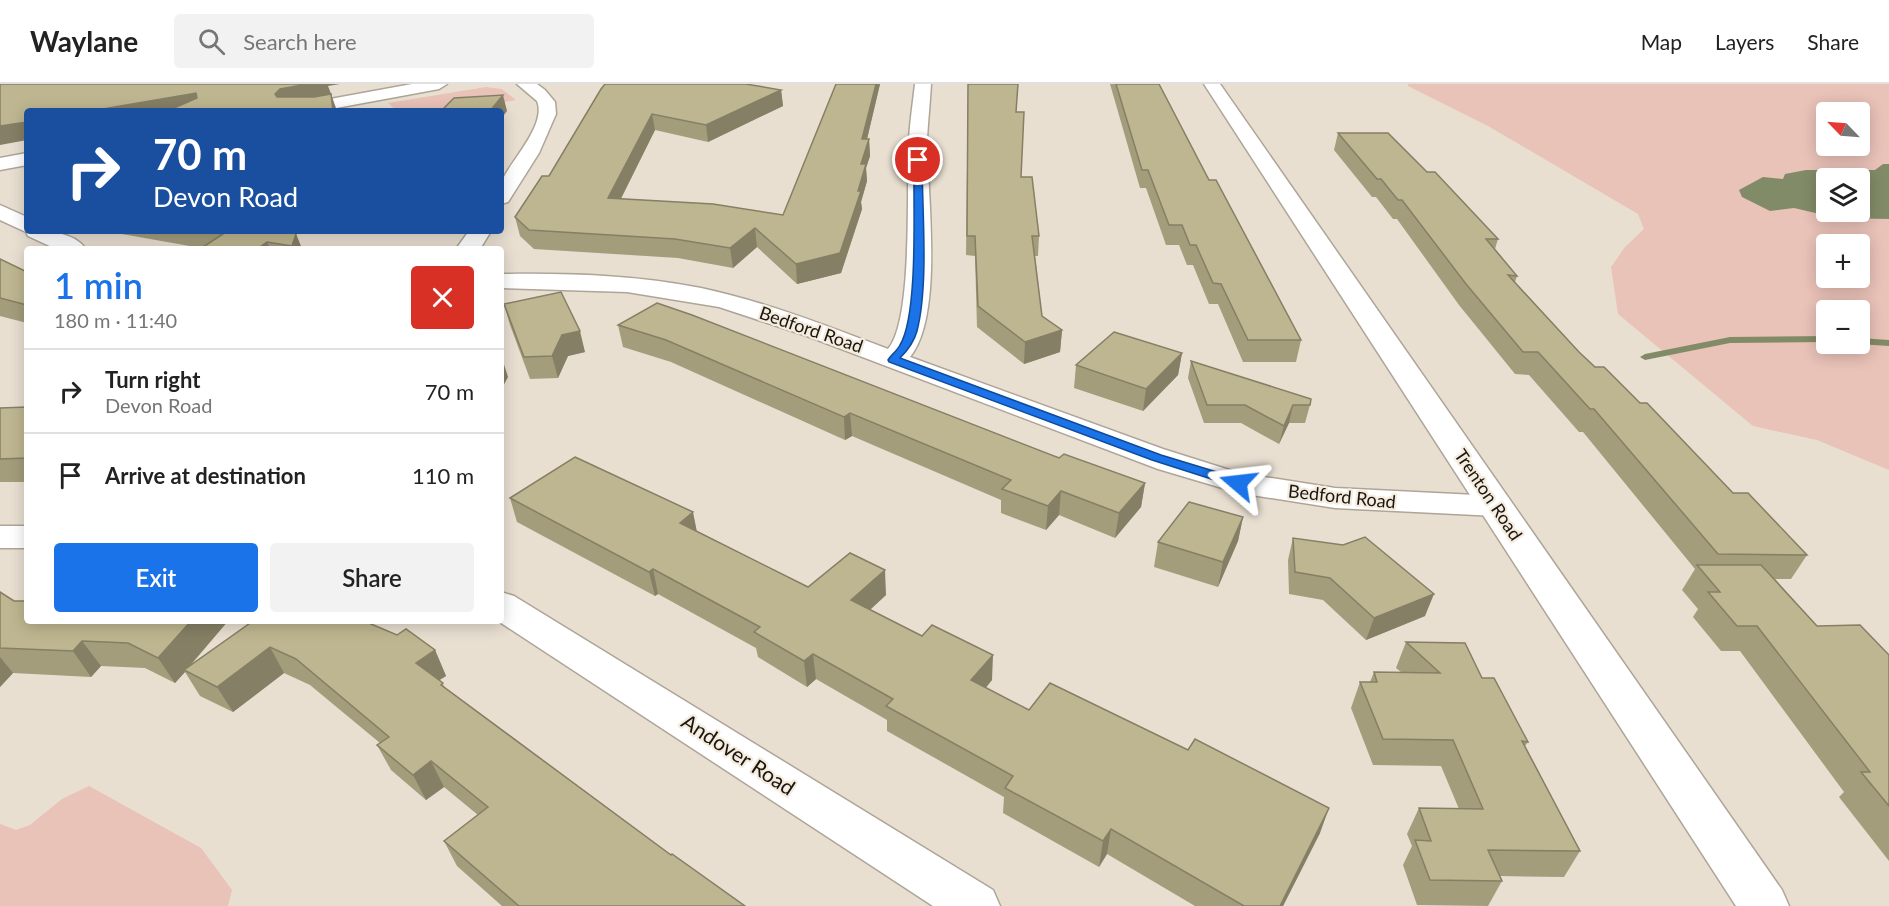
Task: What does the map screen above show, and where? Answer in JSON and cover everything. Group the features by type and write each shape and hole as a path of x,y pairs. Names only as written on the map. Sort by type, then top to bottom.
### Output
{"street":[{"path":"308,108 439,84"},
{"path":"504,193 544,127 548,112 544,98 525,84"},
{"path":"893,360 905,346 911,330 918,286 918,138 923,84"},
{"name":"Trenton Road","path":"1212,84 1764,906"},
{"path":"0,164 24,160"},
{"path":"0,211 24,224"},
{"path":"42,234 68,246"},
{"name":"Bedford Road","path":"504,281 607,282 704,296 758,312 893,360 1156,458 1238,483 1323,497 1390,503 1496,506"},
{"path":"0,537 24,537"},
{"name":"Andover Road","path":"504,607 975,906"}],"shaded area":[{"path":"1408,84 1889,84 1889,470 1817,440 1753,426 1618,314 1611,267 1625,247 1644,229 1638,214 1488,126"},
{"path":"486,87 502,89 516,100 472,108 394,108 388,103"},
{"path":"1883,164 1889,164 1889,219 1870,219 1870,170 1875,170"},
{"path":"1816,170 1816,213 1794,208 1770,211 1742,197 1739,190 1763,177 1783,179 1785,174"},
{"path":"89,786 201,848 232,890 228,906 0,906 0,824 16,830 30,825 62,799"}],"building":[{"path":"0,84 308,84 280,89 275,94 277,97 314,97 331,94 333,108 174,108 197,98 196,93 108,108 24,108 24,122 0,126"},
{"path":"605,84 746,84 781,90 706,125 652,114 608,198 713,204 783,215 836,84 876,84 862,139 869,139 861,164 866,164 858,191 861,191 840,253 796,264 755,228 730,248 675,239 529,230 515,217 542,176 549,176"},
{"path":"968,84 1018,84 1016,112 1024,112 1021,177 1032,177 1039,236 1032,236 1042,316 1062,330 1025,342 978,306 975,236 967,236"},
{"path":"1116,84 1159,84 1209,180 1216,180 1301,340 1248,340 1221,284 1213,283 1196,245 1190,245 1182,225 1169,225 1148,170 1142,170"},
{"path":"503,95 492,108 444,108 454,98"},
{"path":"1338,133 1388,133 1427,172 1435,172 1498,239 1486,239 1517,276 1508,275 1579,352 1595,367 1604,367 1640,403 1647,403 1733,493 1748,493 1807,555 1718,554 1594,409 1590,409 1538,352 1523,352 1466,284 1402,200 1398,200 1381,179 1377,179"},
{"path":"223,234 296,234 292,246 267,242 261,246 205,246"},
{"path":"0,259 24,271 24,304 0,298"},
{"path":"561,292 580,331 562,335 552,356 524,357 504,304"},
{"path":"657,303 1059,458 1064,454 1145,483 1119,513 1061,491 1048,506 1002,489 1011,480 850,413 844,417 666,340 618,325"},
{"path":"1114,332 1182,353 1146,389 1076,365"},
{"path":"1191,361 1311,399 1310,405 1293,405 1284,426 1245,405 1207,405"},
{"path":"24,407 24,458 0,459 0,408"},
{"path":"575,457 693,512 680,523 808,587 850,553 885,570 851,600 922,636 932,625 993,655 971,680 1029,710 1050,683 1188,750 1195,739 1329,808 1280,906 1244,906 1111,829 1103,841 1005,788 1013,776 886,706 893,699 813,654 804,661 754,632 760,627 653,569 649,572 510,498"},
{"path":"1189,502 1243,517 1223,562 1158,542"},
{"path":"1365,537 1434,594 1374,618 1330,578 1295,572 1293,538 1343,545"},
{"path":"1697,565 1761,565 1817,626 1860,625 1889,655 1889,806 1861,772 1870,772 1757,626 1737,626 1708,592 1720,592"},
{"path":"0,592 14,601 24,601 24,624 188,624 158,658 128,643 82,641 73,651 0,648"},
{"path":"249,624 371,624 397,635 406,629 435,650 416,663 443,683 441,685 671,855 745,906 519,906 444,841 488,807 431,761 413,775 377,745 389,737 296,659 270,647 217,687 184,670"},
{"path":"1406,642 1465,643 1482,678 1494,678 1528,742 1522,741 1580,851 1488,850 1502,881 1430,880 1415,840 1431,841 1419,808 1483,809 1453,740 1383,739 1360,682 1377,682 1374,672 1440,673"}],"waterway":[{"path":"1645,357 1730,340 1816,339"},
{"path":"1870,342 1889,343"}],"route":[{"path":"918,160 918,286 911,330 905,346 893,360 1156,458 1238,483"}]}
